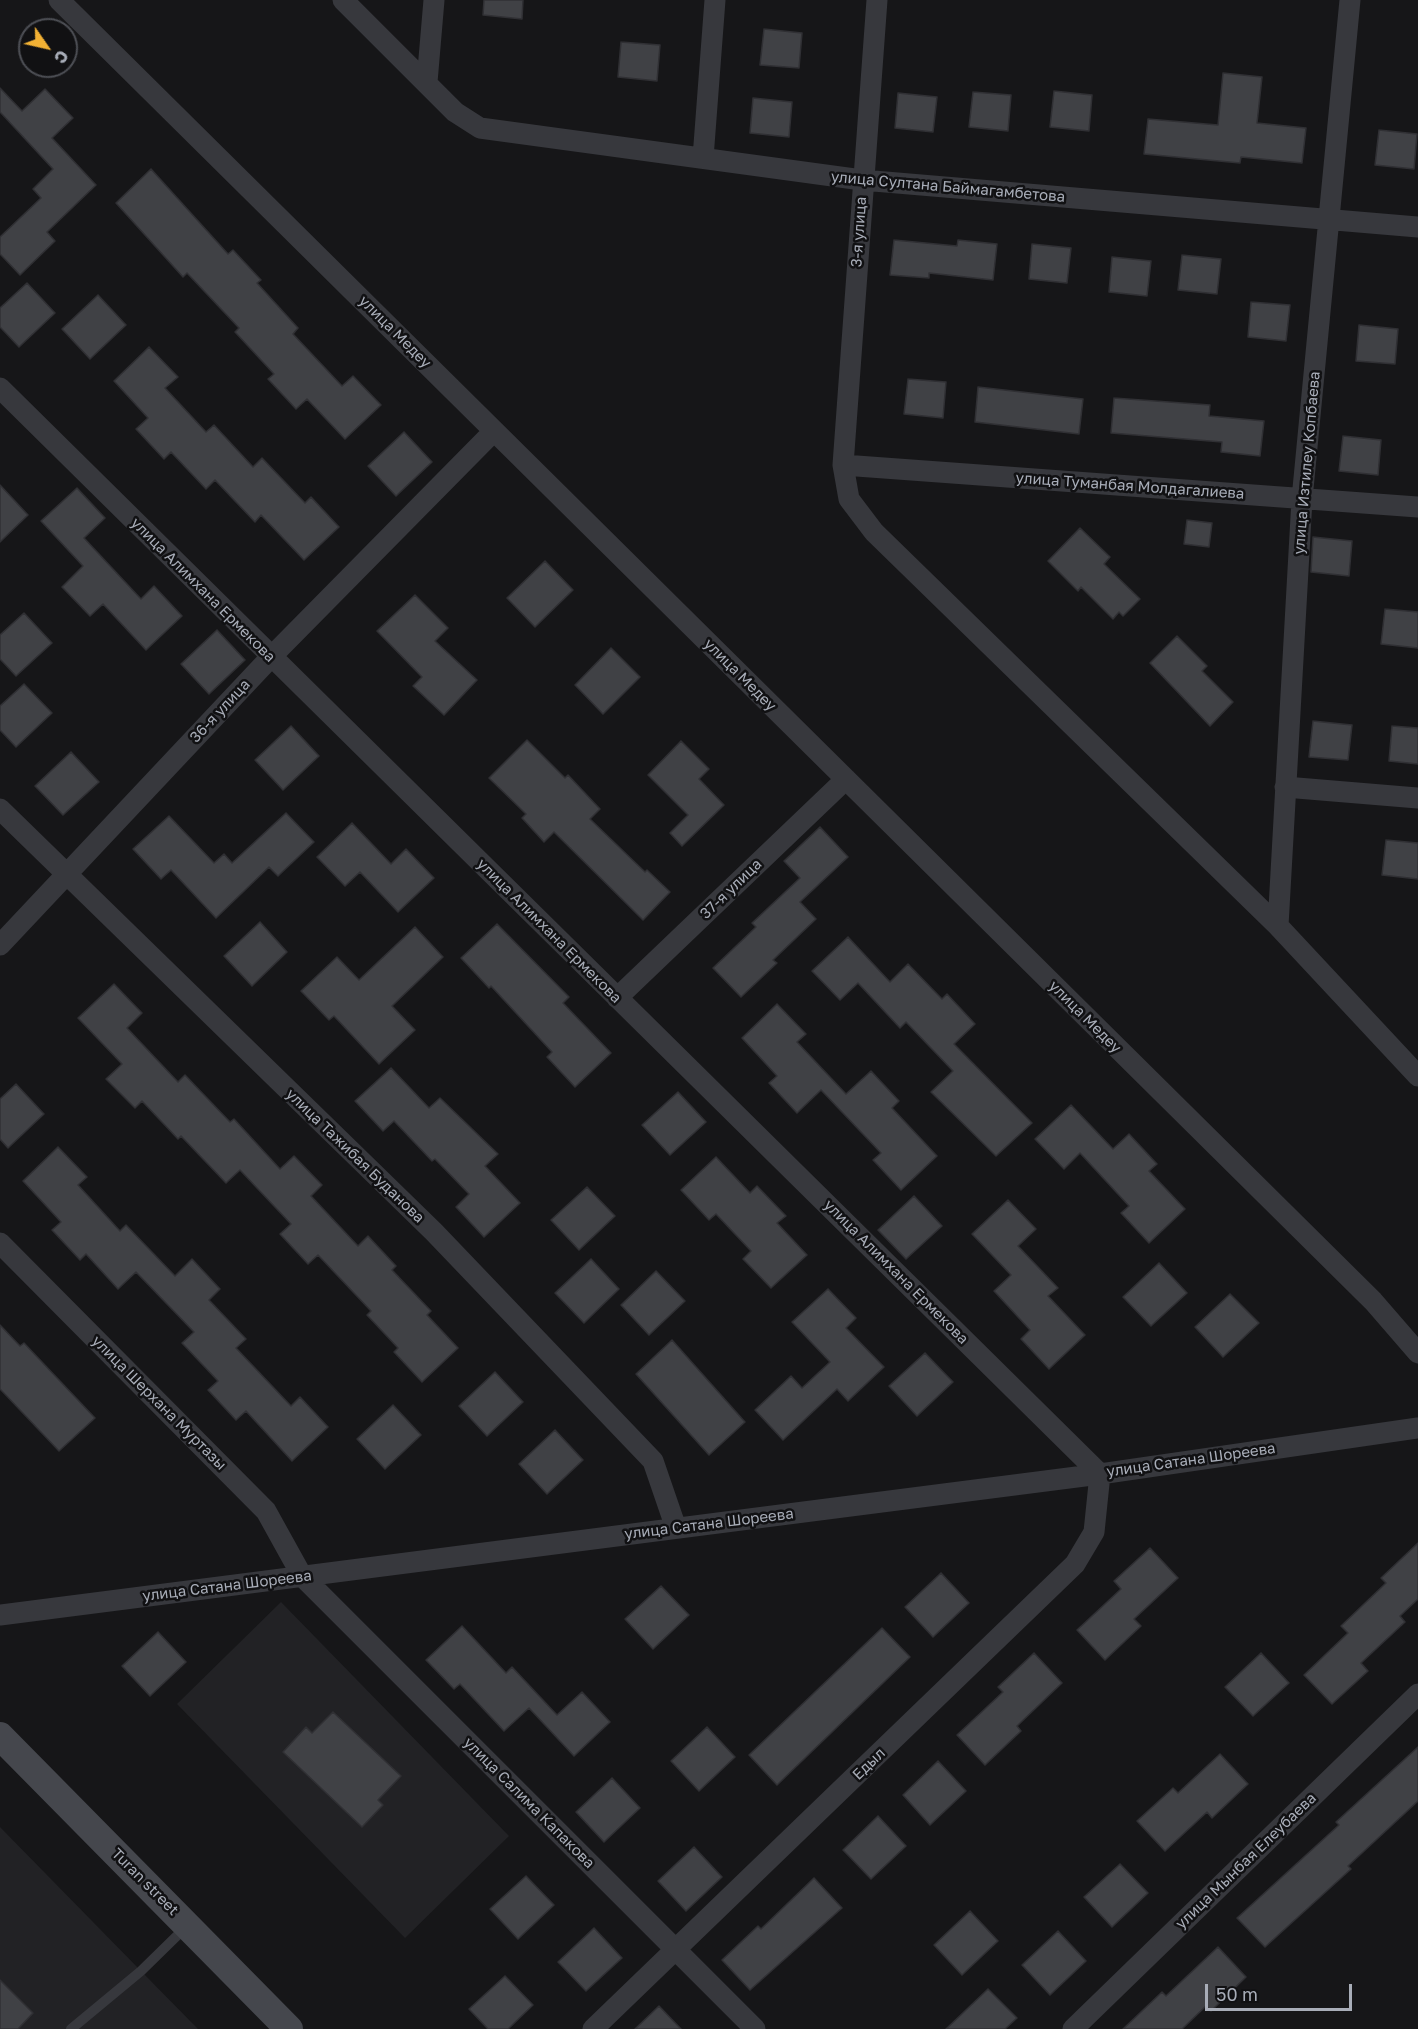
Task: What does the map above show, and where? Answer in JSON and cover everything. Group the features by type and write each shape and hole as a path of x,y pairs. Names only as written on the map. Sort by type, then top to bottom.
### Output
{"street":[{"name":"улица Медеу","path":"59,0 1373,1301 1418,1353"},
{"path":"343,0 427,82"},
{"path":"427,82 434,0"},
{"path":"703,158 715,0"},
{"name":"3-я улица","path":"843,465 862,180 877,0"},
{"name":"улица Изтилеу Копбаева","path":"1278,926 1302,499 1350,0"},
{"name":"улица Султана Баймагамбетова","path":"427,82 455,112 480,128 862,180 1418,226"},
{"name":"улица Алимхана Ермекова","path":"0,388 1100,1474"},
{"name":"36-я улица","path":"0,945 271,657 494,430"},
{"path":"843,465 849,499 874,532 1278,926 1418,1076"},
{"name":"улица Туманбая Молдагалиева","path":"843,465 1418,507"},
{"name":"37-я улица","path":"617,998 846,779"},
{"path":"1285,787 1418,798"},
{"name":"улица Тажибая Буданова","path":"0,809 434,1232 653,1461 676,1528"},
{"name":"улица Шерхана Муртазы","path":"0,1243 266,1511 302,1576"},
{"name":"улица Сатана Шореева","path":"0,1615 1100,1474 1418,1428"},
{"name":"Едыл","path":"592,2029 1075,1564 1094,1532 1100,1474"},
{"name":"улица Салима Капакова","path":"302,1576 755,2029"},
{"name":"улица Мынбая Елеубаева","path":"1073,2029 1418,1694"},
{"name":"Turan street","path":"0,1736 289,2029"}],"lane":[{"path":"71,2029 141,1971 187,1925"}],"shaded area":[{"path":"281,1602 509,1836 405,1938 177,1704"},
{"path":"0,1827 141,1971 198,2029 0,2029"}],"building":[{"path":"484,0 523,0 522,19 483,15"},
{"path":"764,29 802,33 799,68 760,65"},
{"path":"621,42 660,45 657,81 618,77"},
{"path":"1223,73 1262,77 1257,123 1306,128 1302,163 1241,157 1240,163 1144,154 1148,119 1218,125"},
{"path":"0,88 22,111 45,89 73,118 52,138 96,185 47,232 55,241 20,275 0,254 0,237 41,198 33,189 53,169 0,112"},
{"path":"1054,91 1092,95 1089,131 1050,127"},
{"path":"973,92 1011,95 1008,131 969,127"},
{"path":"898,93 937,97 933,132 895,128"},
{"path":"753,98 792,102 789,137 750,133"},
{"path":"1379,130 1417,134 1414,169 1375,165"},
{"path":"151,169 228,254 233,250 261,280 257,283 298,328 293,334 342,386 353,376 381,405 345,439 307,399 296,409 268,379 274,374 235,332 239,328 187,273 183,277 116,203"},
{"path":"894,240 957,246 958,240 997,244 993,280 929,273 929,278 890,275"},
{"path":"1032,244 1071,248 1067,283 1029,279"},
{"path":"1182,255 1221,259 1217,294 1178,290"},
{"path":"1112,257 1151,261 1147,296 1109,292"},
{"path":"27,283 55,313 19,347 0,327 0,308"},
{"path":"98,295 126,325 90,359 62,329"},
{"path":"1251,302 1290,305 1286,341 1248,337"},
{"path":"1359,325 1398,329 1395,364 1356,361"},
{"path":"149,347 178,377 165,388 206,432 214,425 253,467 262,458 305,503 311,497 339,527 304,560 261,515 255,522 215,480 206,489 171,452 164,459 136,429 148,418 114,381"},
{"path":"908,379 946,382 943,418 904,414"},
{"path":"978,387 1083,399 1079,434 975,422"},
{"path":"1114,398 1210,405 1209,416 1264,421 1260,456 1221,452 1222,442 1111,433"},
{"path":"404,432 432,462 396,496 368,466"},
{"path":"1343,436 1381,440 1378,475 1339,471"},
{"path":"0,485 28,515 0,542"},
{"path":"77,488 105,518 84,538 141,599 154,586 182,616 146,650 103,604 90,616 62,587 83,566 41,521"},
{"path":"1187,520 1212,523 1209,547 1184,544"},
{"path":"1080,528 1110,557 1104,564 1140,599 1123,616 1119,612 1113,619 1081,587 1078,591 1048,561"},
{"path":"1313,537 1352,541 1349,576 1311,572"},
{"path":"545,561 573,590 535,627 507,598"},
{"path":"415,595 448,628 435,641 477,680 444,715 413,686 422,677 377,631"},
{"path":"1385,609 1418,612 1418,648 1381,644"},
{"path":"24,613 52,643 16,676 0,659 0,635"},
{"path":"217,630 245,660 209,694 181,664"},
{"path":"1177,636 1207,666 1202,671 1233,702 1210,726 1150,663"},
{"path":"611,648 640,677 603,714 575,685"},
{"path":"24,684 52,713 16,747 0,730 0,706"},
{"path":"1313,721 1352,725 1348,760 1309,757"},
{"path":"291,726 319,756 283,790 255,760"},
{"path":"1392,726 1418,728 1418,764 1389,761"},
{"path":"527,740 565,778 568,775 600,809 590,819 645,872 647,870 670,892 643,920 554,832 544,842 522,818 526,814 489,778"},
{"path":"681,741 709,769 699,779 724,805 682,846 670,833 688,815 648,775"},
{"path":"71,752 99,782 63,815 35,786"},
{"path":"286,813 314,842 278,876 269,867 216,918 171,870 161,879 133,849 169,816 214,863 224,854 232,863"},
{"path":"352,823 391,864 406,849 434,878 398,912 360,872 345,886 317,857"},
{"path":"820,827 848,857 800,902 816,919 773,960 777,963 741,997 713,968 756,927 752,923 800,878 784,861"},
{"path":"1386,840 1418,843 1418,879 1382,875"},
{"path":"260,922 287,952 252,986 224,956"},
{"path":"497,924 569,997 563,1003 611,1053 575,1087 547,1057 552,1052 491,986 489,988 461,958"},
{"path":"415,927 443,957 392,1006 415,1030 379,1064 334,1016 329,1020 301,991 337,957 359,980"},
{"path":"848,937 890,982 908,964 942,999 947,994 975,1024 954,1044 1032,1123 996,1156 931,1092 953,1071 906,1022 900,1028 858,983 840,1000 812,971"},
{"path":"114,984 142,1013 127,1028 178,1082 185,1075 230,1122 234,1119 280,1169 294,1156 322,1185 311,1196 358,1246 368,1236 396,1266 392,1270 431,1311 427,1315 458,1348 422,1382 394,1352 398,1348 367,1315 371,1311 318,1255 308,1264 280,1234 291,1224 240,1170 226,1183 181,1136 178,1139 142,1101 135,1108 106,1079 122,1064 78,1018"},
{"path":"777,1004 806,1034 797,1042 846,1094 871,1071 899,1101 892,1108 937,1156 901,1190 873,1160 881,1153 821,1090 797,1113 769,1083 777,1076 742,1038"},
{"path":"391,1068 429,1108 440,1098 498,1154 485,1166 520,1203 484,1237 456,1207 469,1194 435,1159 432,1161 394,1121 383,1131 355,1101"},
{"path":"16,1084 44,1114 8,1148 0,1139 0,1099"},
{"path":"678,1092 706,1122 670,1155 642,1125"},
{"path":"1071,1105 1113,1149 1129,1134 1157,1164 1149,1171 1185,1209 1149,1243 1121,1213 1129,1206 1080,1153 1064,1169 1035,1139"},
{"path":"58,1147 87,1177 78,1185 120,1231 126,1225 175,1276 192,1259 220,1289 209,1300 246,1339 236,1348 291,1406 300,1397 328,1427 292,1461 246,1411 236,1420 208,1390 218,1381 182,1343 194,1332 136,1272 118,1289 86,1254 80,1260 52,1230 61,1222 23,1181"},
{"path":"716,1157 750,1193 757,1186 786,1216 777,1223 807,1255 771,1288 743,1259 751,1251 716,1214 709,1220 681,1190"},
{"path":"587,1187 615,1216 579,1250 551,1220"},
{"path":"914,1196 942,1226 906,1259 878,1230"},
{"path":"1008,1200 1036,1229 1018,1246 1058,1288 1048,1296 1085,1335 1049,1369 1021,1339 1030,1330 994,1291 1011,1275 972,1234"},
{"path":"591,1259 619,1289 584,1323 555,1293"},
{"path":"1159,1263 1187,1293 1151,1326 1123,1297"},
{"path":"656,1271 685,1301 649,1335 621,1305"},
{"path":"828,1289 856,1318 846,1328 884,1367 848,1401 837,1389 783,1440 755,1410 791,1376 802,1388 830,1362 792,1322"},
{"path":"1230,1294 1259,1323 1223,1357 1195,1327"},
{"path":"0,1325 20,1346 24,1343 95,1418 59,1451 0,1389"},
{"path":"672,1340 745,1422 709,1455 636,1374"},
{"path":"925,1353 953,1382 917,1416 889,1386"},
{"path":"495,1372 523,1402 487,1436 459,1406"},
{"path":"393,1405 421,1435 385,1469 357,1439"},
{"path":"555,1430 583,1460 547,1494 519,1464"},
{"path":"1418,1543 1418,1599 1400,1616 1405,1622 1361,1663 1368,1671 1332,1704 1304,1675 1348,1633 1341,1626 1386,1583 1381,1578"},
{"path":"1150,1548 1178,1578 1134,1619 1141,1626 1105,1660 1077,1630 1121,1589 1114,1581"},
{"path":"941,1573 969,1603 933,1637 905,1607"},
{"path":"661,1586 689,1615 653,1649 625,1619"},
{"path":"462,1626 506,1673 512,1667 557,1715 582,1692 610,1722 574,1756 529,1708 504,1731 460,1684 454,1689 426,1660"},
{"path":"882,1628 910,1657 777,1785 749,1755"},
{"path":"158,1632 186,1662 150,1696 122,1666"},
{"path":"1034,1653 1062,1683 1017,1726 1021,1731 985,1765 957,1735 1003,1692 998,1687"},
{"path":"1261,1653 1289,1683 1253,1716 1225,1687"},
{"path":"333,1712 401,1776 378,1800 383,1805 362,1827 283,1752 306,1727 312,1733"},
{"path":"707,1727 735,1757 699,1791 671,1761"},
{"path":"1418,1747 1418,1801 1348,1866 1351,1869 1265,1947 1237,1918 1339,1825 1336,1822"},
{"path":"1220,1754 1248,1784 1212,1818 1207,1812 1165,1851 1137,1821 1173,1788 1178,1793"},
{"path":"938,1761 966,1791 930,1825 903,1795"},
{"path":"612,1778 640,1808 604,1842 576,1812"},
{"path":"878,1816 906,1846 871,1879 843,1850"},
{"path":"694,1847 722,1877 686,1911 658,1881"},
{"path":"1120,1864 1148,1893 1112,1927 1084,1897"},
{"path":"526,1876 554,1905 518,1939 490,1909"},
{"path":"814,1878 842,1908 750,1990 722,1960 758,1926 761,1929"},
{"path":"970,1911 998,1941 962,1975 934,1945"},
{"path":"594,1928 622,1958 586,1991 558,1962"},
{"path":"1058,1931 1086,1961 1050,1995 1022,1965"},
{"path":"1218,1947 1246,1977 1211,2011 1206,2006 1182,2029 1123,2029 1162,1992 1166,1996"},
{"path":"505,1976 533,2005 508,2029 488,2029 469,2009"},
{"path":"0,1980 33,2013 18,2029 0,2029"},
{"path":"988,1989 1017,2018 1005,2029 946,2029"},
{"path":"659,2006 681,2029 635,2029"}]}
